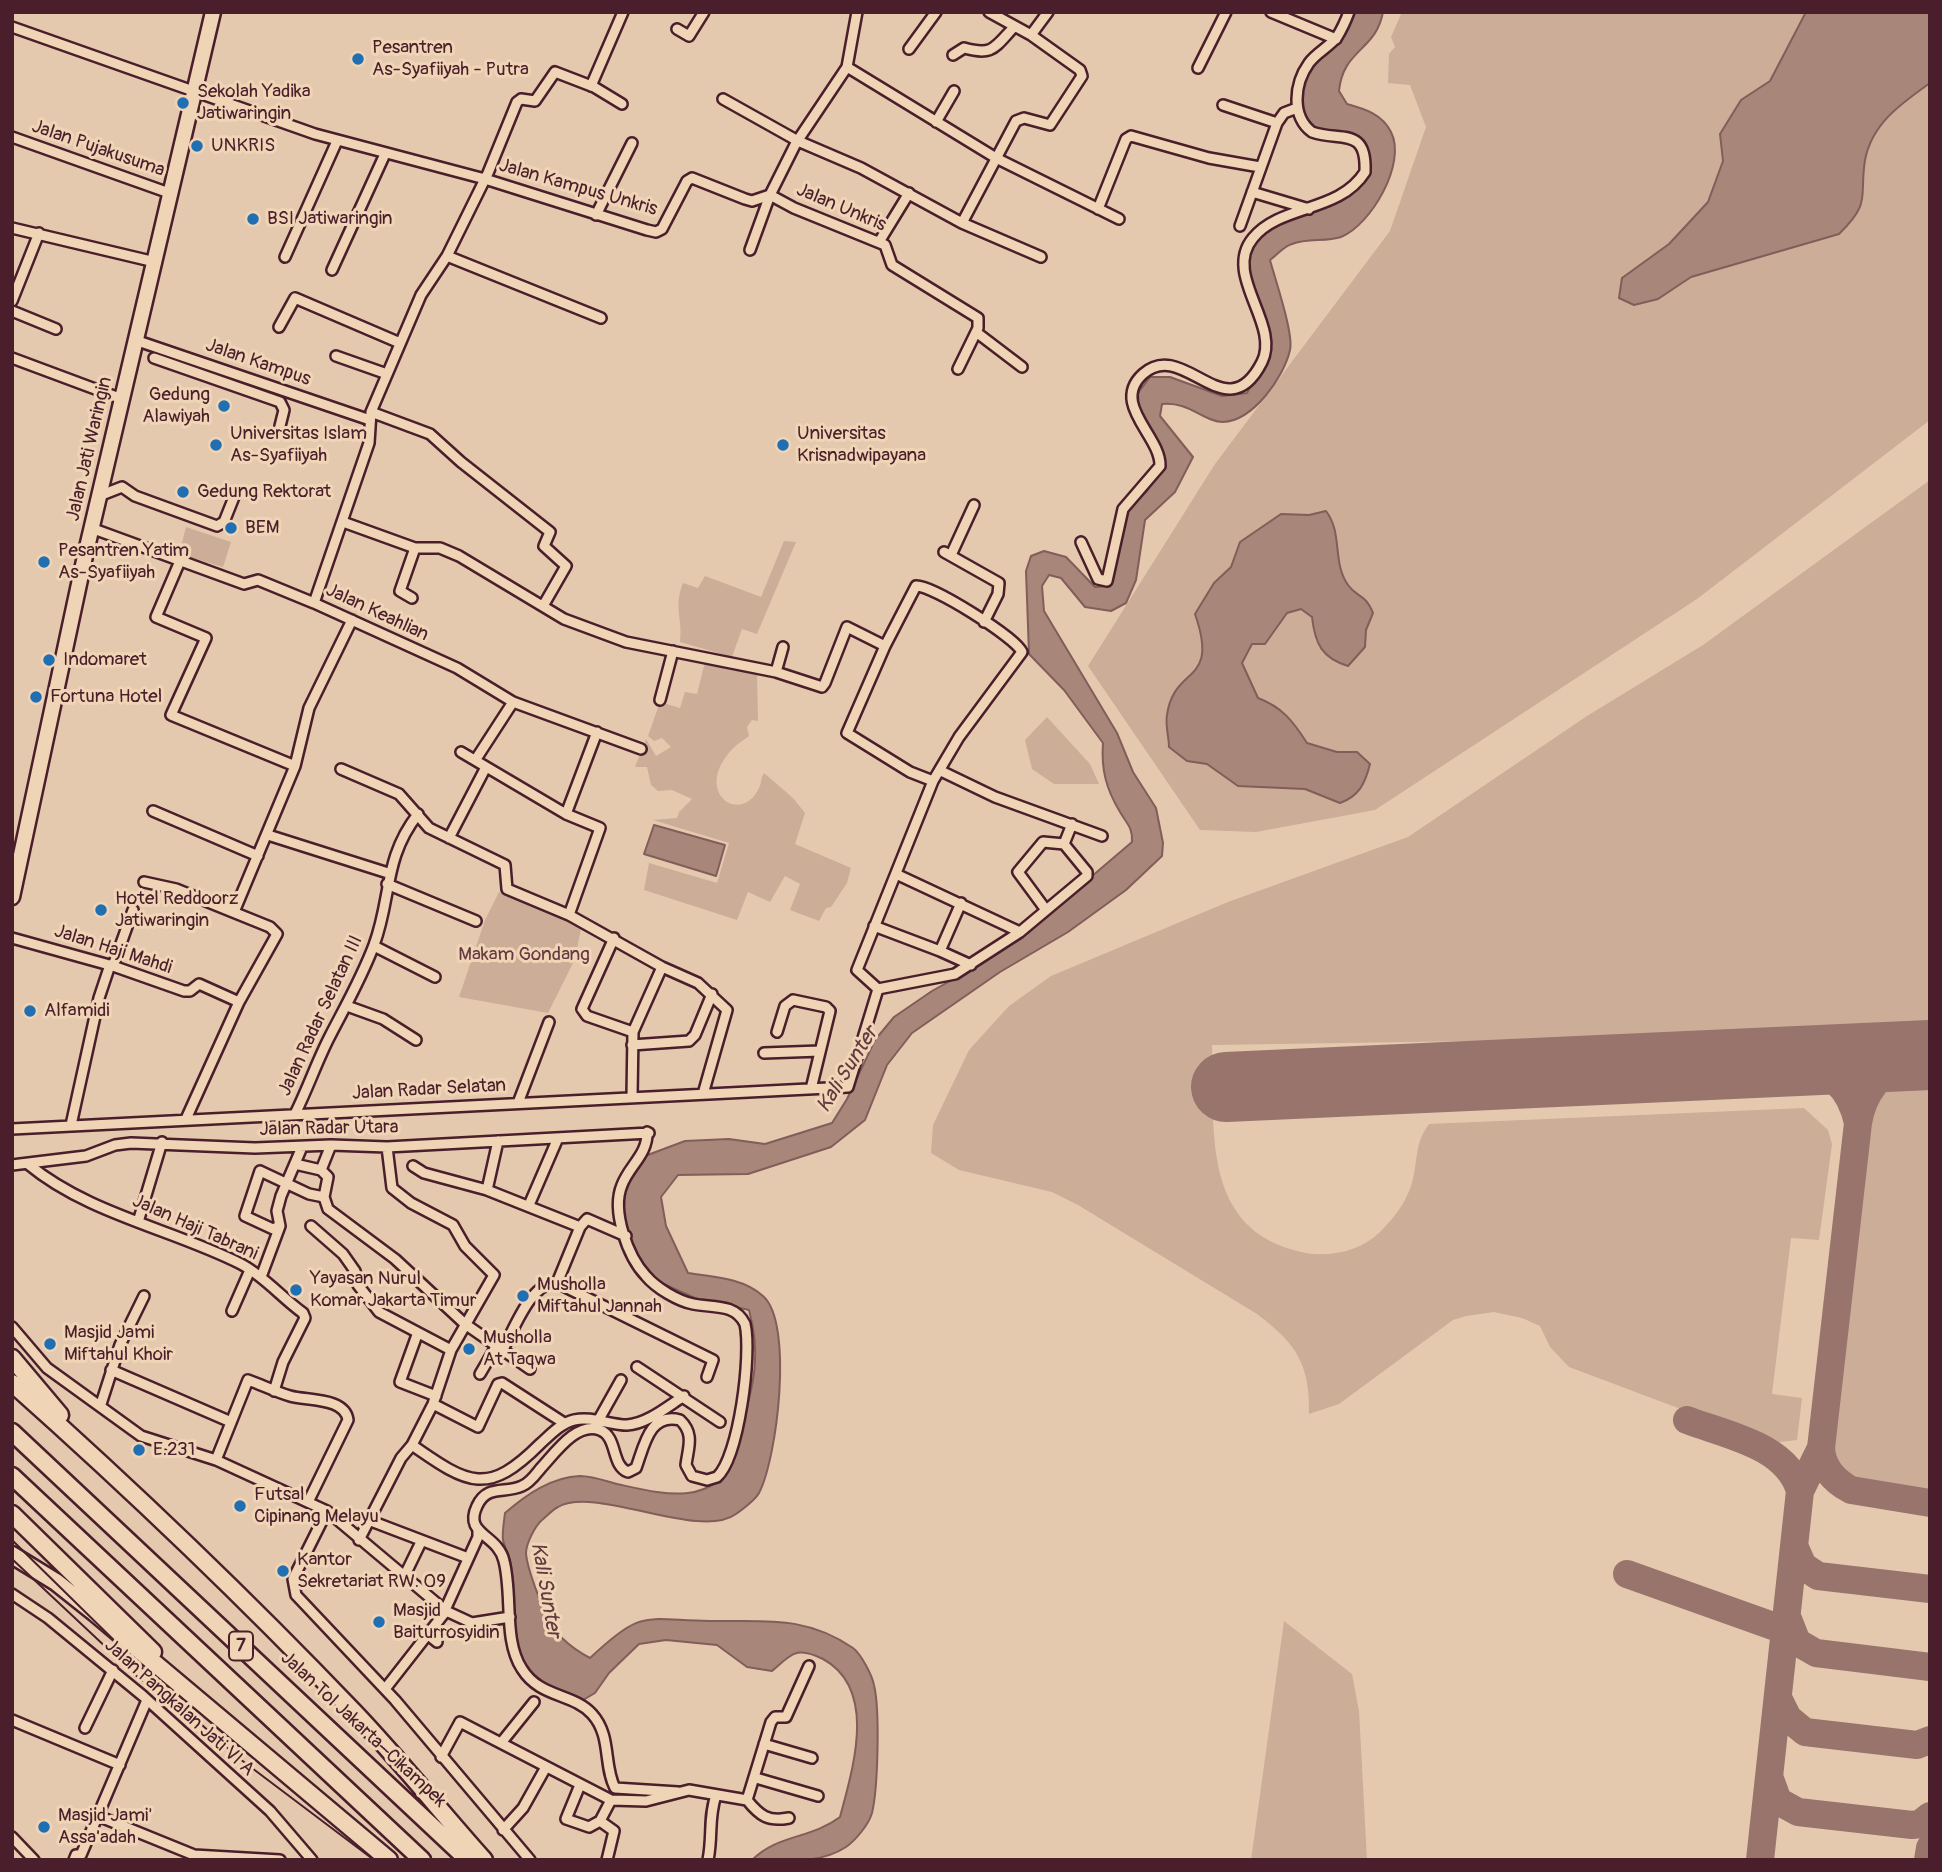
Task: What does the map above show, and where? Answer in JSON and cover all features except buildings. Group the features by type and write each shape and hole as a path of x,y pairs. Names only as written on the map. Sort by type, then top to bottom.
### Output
{"highway":[{"path":"12,1357 97,1458"},
{"path":"12,1382 97,1458 356,1714 484,1860"},
{"name":"Jalan Tol Jakarta–Cikampek","path":"12,1432 468,1860"},
{"path":"12,1476 422,1860"},
{"path":"12,1514 164,1662 171,1675 389,1860"},
{"path":"12,1555 56,1582 161,1672 171,1675"},
{"path":"56,1582 96,1595"}],"main road":[{"name":"Jalan Jati Waringin","path":"12,897 14,877 91,528 213,12"}],"street":[{"path":"591,86 623,12"},
{"path":"677,29 689,36 704,12"},
{"name":"Jalan Unkris","path":"857,12 847,67 798,141 770,195 803,212 879,242 888,248 892,265 978,318 976,332"},
{"path":"909,49 936,12"},
{"path":"962,223 1016,121 1024,118 1050,125 1082,76 1080,70 1031,35 989,12"},
{"path":"1031,35 1048,12"},
{"path":"1198,68 1226,12"},
{"path":"1271,12 1336,38"},
{"path":"1081,541 1094,573 1098,579 1107,581 1123,509 1160,466 1155,448 1133,411 1135,387 1141,376 1156,367 1173,366 1232,390 1242,388 1258,368 1265,352 1265,339 1246,277 1247,247 1253,238 1274,222 1351,190 1365,172 1366,164 1356,141 1345,136 1312,132 1299,118 1297,108 1300,85 1309,63 1336,38 1349,12"},
{"path":"12,27 337,141 485,179 519,99 533,103 555,72 591,86 622,104"},
{"path":"953,55 964,48 983,53 992,51 1014,27"},
{"path":"847,67 996,158 1119,219"},
{"path":"936,122 954,91"},
{"path":"723,99 798,141 909,193 962,223 1041,257"},
{"path":"1223,105 1277,123"},
{"path":"1240,226 1277,123 1283,113 1297,108"},
{"path":"1098,209 1126,139 1131,135 1209,158 1260,167"},
{"name":"Jalan Pujakusuma","path":"12,137 172,194"},
{"path":"285,257 337,141"},
{"path":"596,215 632,143"},
{"path":"332,270 385,154"},
{"name":"Jalan Kampus Unkris","path":"314,603 369,443 370,416 421,295 447,256 485,179 659,232 687,181 692,178 752,201 770,195"},
{"path":"1252,192 1309,209"},
{"path":"879,242 909,193"},
{"path":"750,250 770,195"},
{"path":"12,228 155,262"},
{"path":"12,301 38,233"},
{"path":"447,256 601,318"},
{"path":"279,327 295,298 400,343"},
{"path":"12,311 57,329"},
{"path":"958,369 976,332 1022,367"},
{"name":"Jalan Kampus","path":"135,340 430,433 461,462 550,531 544,546 566,566 543,606"},
{"path":"336,356 387,374"},
{"path":"12,358 122,399"},
{"path":"154,358 280,402 284,410 280,426"},
{"path":"99,496 122,487 135,496 217,526 224,522 234,497"},
{"path":"974,505 948,554 999,583 998,594 984,622"},
{"path":"343,522 415,548 440,548 459,556 564,619 626,642 776,672 822,687 847,627 885,646"},
{"name":"Jalan Keahlian","path":"91,528 244,584 258,580 457,668 513,702 641,749"},
{"path":"412,598 400,591 415,548"},
{"path":"180,561 156,617 206,638 171,715 295,766"},
{"path":"933,781 910,772 847,733 885,646 916,586 928,588 984,622 1023,652 959,737 933,781 857,971 878,989 948,976 971,965 1020,932 1087,876 1087,872 1063,844 1043,842 1018,872 1046,910"},
{"path":"234,912 295,766 309,708 352,620"},
{"path":"776,672 783,647"},
{"path":"660,700 673,651"},
{"path":"476,759 513,702"},
{"path":"566,814 597,732"},
{"path":"461,752 566,814 600,828 569,915"},
{"path":"449,838 486,767"},
{"path":"341,769 399,794 429,828 505,865 507,889 569,915 614,938 662,967 698,983 712,995 727,1013 704,1094"},
{"path":"941,771 995,797 1102,836"},
{"path":"153,811 258,856"},
{"name":"Jalan Radar Selatan III","path":"295,1114 374,946 388,873 400,841 418,814"},
{"path":"1063,844 1072,824"},
{"path":"268,835 388,873"},
{"path":"896,874 1020,932"},
{"path":"144,882 176,889 270,927 277,934 239,1002 186,1119"},
{"path":"387,884 476,921"},
{"path":"940,951 961,903"},
{"path":"71,1125 99,998 132,910"},
{"path":"874,926 971,965"},
{"name":"Jalan Haji Mahdi","path":"12,938 111,966 184,991 190,991 199,984 239,1002"},
{"path":"614,938 582,1009 587,1016 633,1032"},
{"path":"374,946 435,977"},
{"path":"632,1097 633,1032 662,967"},
{"name":"Jalan Radar Selatan","path":"12,1129 848,1087 857,1066 878,989"},
{"path":"632,1045 689,1041 695,1035 712,995"},
{"path":"777,1032 788,1002 799,1000 825,1007 830,1016 811,1089"},
{"path":"347,1006 383,1019 416,1040"},
{"path":"518,1103 550,1022"},
{"path":"765,1053 820,1051"},
{"name":"Jalan Radar Utara","path":"12,1165 86,1156 115,1145 162,1142 255,1148 331,1145 387,1147 648,1133 646,1145 619,1193 619,1214 626,1236"},
{"path":"529,1205 558,1138"},
{"path":"487,1190 498,1141"},
{"path":"138,1222 162,1142"},
{"path":"321,1170 331,1145"},
{"path":"261,1277 280,1226 277,1211 302,1147"},
{"path":"359,1540 401,1458 412,1445 435,1400 451,1350 493,1273 465,1246 453,1225 411,1203 392,1188 387,1147"},
{"name":"Jalan Haji Tabrani","path":"28,1164 65,1187 138,1222 250,1270 304,1316 283,1362 274,1391"},
{"path":"295,1164 321,1170 327,1177 324,1197 328,1209 406,1268 422,1287 465,1324 530,1369"},
{"path":"413,1166 424,1173 487,1190 529,1205 580,1227"},
{"path":"280,1226 273,1229 245,1215 260,1171 286,1184 324,1197"},
{"path":"557,1283 580,1227 587,1219 626,1236 649,1279 687,1302 731,1310 745,1324 747,1375 728,1462 717,1477 708,1480 692,1476 686,1465 689,1432 680,1420 672,1419 652,1428 643,1442 636,1468 626,1471 620,1468 608,1436 598,1429 587,1428 570,1438 524,1486 486,1493 475,1510 474,1520 478,1530 496,1542 502,1552 510,1592 514,1655 523,1671 541,1689 589,1711 598,1722 610,1756 615,1788 678,1792"},
{"path":"311,1226 344,1254 355,1270 358,1285 379,1312 417,1335 451,1350"},
{"path":"232,1311 250,1270"},
{"path":"480,1374 535,1293 557,1283 713,1360 707,1377"},
{"path":"101,1404 111,1370 144,1296"},
{"path":"12,1327 47,1368 101,1404 141,1436 216,1461 309,1500 327,1511 446,1610 472,1623 510,1617"},
{"path":"417,1335 400,1382 478,1427 498,1384 502,1383 564,1423"},
{"path":"636,1367 720,1422"},
{"path":"111,1370 231,1422"},
{"path":"216,1461 248,1380 274,1391 322,1400 348,1415 309,1500"},
{"path":"598,1421 621,1381"},
{"path":"412,1445 460,1474 481,1480 495,1479 521,1464 564,1423 575,1419 629,1425 641,1422 684,1396"},
{"path":"327,1511 293,1579 296,1595 385,1689 530,1860"},
{"path":"370,1521 468,1558"},
{"path":"385,1689 446,1610 478,1530"},
{"path":"404,1577 421,1542"},
{"name":"Jalan Pangkalan Jati VI A","path":"12,1594 113,1670 147,1700 270,1811 312,1860"},
{"path":"426,1633 437,1642"},
{"path":"747,1801 773,1719 786,1717 808,1666"},
{"path":"85,1728 113,1670"},
{"path":"74,1860 76,1855 81,1855 147,1700"},
{"path":"500,1743 534,1702"},
{"path":"12,1720 120,1765"},
{"path":"441,1757 458,1722 611,1800 646,1801 689,1790 747,1801 760,1816 775,1820 789,1818"},
{"path":"764,1744 812,1758"},
{"path":"503,1830 523,1808 545,1767"},
{"path":"756,1778 818,1796"},
{"path":"580,1785 566,1819 589,1827 600,1821 611,1800"},
{"path":"708,1860 713,1834 709,1816 716,1795"},
{"path":"98,1816 194,1855 280,1860"},
{"path":"600,1821 614,1831 607,1860"},
{"path":"12,1837 34,1860"}],"green space":[{"path":"1402,12 1930,12 1930,420 1697,599 1375,810 1256,832 1200,830 1088,666 1215,464 1390,231 1426,127 1410,85 1388,83 1389,54 1395,47 1391,37"},
{"path":"1930,480 1930,1034 1212,1045 1215,1140 1219,1171 1229,1198 1244,1221 1268,1240 1311,1254 1332,1254 1353,1249 1372,1239 1386,1226 1402,1205 1409,1190 1420,1142 1429,1124 1804,1108 1828,1130 1832,1144 1819,1240 1791,1238 1772,1394 1802,1398 1797,1440 1771,1443 1569,1367 1550,1347 1540,1326 1522,1318 1494,1312 1453,1320 1339,1404 1309,1414 1307,1382 1298,1357 1282,1335 1257,1314 1078,1205 1052,1192 959,1170 931,1153 933,1125 969,1050 1009,1006 1051,976 1228,902 1408,837 1587,716 1703,645"},
{"path":"186,527 231,542 223,567 179,554"},
{"path":"784,541 796,542 757,634 742,629 732,657 680,642 678,606 683,583 698,588 705,576 761,597"},
{"path":"705,662 757,672 758,721 752,720 747,727 749,736 730,751 719,769 719,793 733,804 742,804 751,799 759,788 764,773 793,798 805,813 795,844 851,868 847,883 819,921 790,910 800,884 785,876 770,902 748,892 737,920 644,890 649,863 717,883 729,843 653,820 677,818 679,812 692,799 672,790 658,791 651,785 647,767 635,767 646,739 656,756 671,747 662,738 654,741 648,736 660,702 680,708 685,692 697,694"},
{"path":"1047,717 1090,764 1099,784 1054,784 1032,769 1025,740"},
{"name":"Makam Gondang","path":"499,892 582,923 575,959 548,1013 459,997 485,920"},
{"path":"1930,1055 1930,1503 1927,1503 1881,1497 1851,1489 1828,1472 1821,1458 1860,1108 1873,1084 1892,1064 1907,1056"},
{"path":"1284,1621 1352,1674 1359,1711 1367,1860 1251,1860"}],"shaded area":[{"path":"1349,12 1383,12 1374,35 1347,66 1339,91 1347,104 1378,117 1391,132 1395,145 1394,160 1383,192 1364,220 1341,237 1289,245 1270,260 1287,320 1290,350 1274,384 1256,406 1234,420 1223,422 1209,419 1188,408 1162,404 1160,416 1193,457 1175,492 1145,520 1136,580 1126,603 1111,611 1085,607 1061,578 1049,575 1042,586 1044,611 1117,733 1133,772 1156,808 1163,843 1162,856 1126,890 1068,932 1000,972 912,1033 887,1065 865,1120 831,1147 748,1174 678,1175 661,1197 666,1226 688,1273 728,1279 746,1285 763,1296 772,1311 778,1333 780,1361 776,1423 766,1476 759,1493 752,1501 736,1514 719,1521 673,1518 597,1503 575,1502 558,1507 550,1513 531,1535 526,1553 528,1567 546,1617 562,1638 590,1658 622,1631 645,1620 767,1621 801,1625 835,1637 853,1648 866,1665 873,1681 877,1712 876,1786 868,1822 850,1844 824,1857 752,1860 773,1845 818,1829 840,1817 851,1776 857,1731 856,1709 851,1689 840,1672 823,1659 807,1653 796,1653 772,1671 747,1667 717,1645 666,1640 639,1644 609,1673 595,1693 578,1703 553,1693 535,1680 524,1666 518,1650 511,1566 503,1540 505,1513 540,1488 569,1477 589,1477 667,1493 699,1491 713,1484 725,1473 735,1457 754,1368 755,1341 749,1310 695,1298 648,1277 622,1220 625,1184 645,1156 685,1141 729,1139 765,1144 832,1123 847,1099 875,1040 894,1017 932,991 984,962 1037,923 1132,842 1130,830 1108,787 1103,762 1103,743 1064,690 1029,654 1026,571 1031,556 1044,551 1066,557 1095,587 1110,586 1121,516 1147,491 1162,467 1135,397 1150,377 1170,377 1222,396 1247,393 1268,350 1245,258 1262,230 1325,204 1365,172 1357,141 1317,134 1297,108 1309,63 1336,39"},
{"path":"1806,12 1930,12 1930,83 1890,115 1874,135 1865,160 1862,199 1856,214 1839,234 1691,277 1658,299 1634,305 1619,298 1622,278 1669,244 1708,202 1723,161 1720,134 1741,100 1770,81"},
{"path":"1326,511 1334,529 1343,576 1351,589 1367,602 1373,613 1366,630 1365,647 1348,666 1332,659 1321,649 1312,617 1301,609 1287,613 1265,644 1252,644 1242,663 1258,698 1286,716 1307,743 1337,752 1357,752 1370,764 1360,788 1352,797 1340,803 1305,789 1238,786 1207,764 1187,761 1169,747 1166,723 1171,699 1199,664 1202,653 1195,614 1214,583 1231,567 1240,542 1281,514 1309,515"},
{"path":"654,825 725,845 716,876 644,854"}],"taxiway":[{"path":"1796,1061 1819,1070 1837,1082 1850,1099 1858,1123 1864,1102 1874,1084 1907,1056"},
{"path":"1760,1860 1800,1491 1821,1448 1858,1123"},
{"path":"1687,1420 1769,1452 1793,1475 1800,1491"},
{"path":"1821,1448 1830,1473 1851,1490 1930,1503"},
{"path":"1795,1548 1803,1566 1818,1576 1930,1589"},
{"path":"1627,1574 1787,1631"},
{"path":"1788,1619 1797,1642 1816,1653 1930,1667"},
{"path":"1779,1700 1788,1718 1805,1732 1917,1745 1930,1740"},
{"path":"1770,1779 1778,1801 1798,1812 1912,1825 1920,1824 1930,1816"},
{"path":"1928,1860 1930,1848"}],"runway":[{"path":"1226,1087 1930,1055"}],"tram line":[{"path":"12,1540 183,1708 240,1759 374,1860"},
{"path":"12,1559 142,1681"}],"place":[{"name":"Pesantren As-Syafiiyah - Putra","path":"358,59"},
{"name":"Sekolah Yadika Jatiwaringin","path":"183,103"},
{"name":"UNKRIS","path":"197,146"},
{"name":"BSI Jatiwaringin","path":"253,219"},
{"name":"Gedung Alawiyah","path":"224,406"},
{"name":"Universitas Islam As-Syafiiyah","path":"216,445"},
{"name":"Universitas Krisnadwipayana","path":"783,445"},
{"name":"Gedung Rektorat","path":"183,492"},
{"name":"BEM","path":"231,528"},
{"name":"Pesantren Yatim As-Syafiiyah","path":"44,562"},
{"name":"Indomaret","path":"49,660"},
{"name":"Fortuna Hotel","path":"36,697"},
{"name":"Hotel Reddoorz Jatiwaringin","path":"101,910"},
{"name":"Alfamidi","path":"30,1011"},
{"name":"Yayasan Nurul Komar Jakarta Timur","path":"296,1290"},
{"name":"Musholla Miftahul Jannah","path":"523,1296"},
{"name":"Masjid Jami Miftahul Khoir","path":"50,1344"},
{"name":"Musholla At Taqwa","path":"469,1349"},
{"name":"E.231","path":"139,1450"},
{"name":"Futsal Cipinang Melayu","path":"240,1506"},
{"name":"Kantor Sekretariat RW. 09","path":"283,1571"},
{"name":"Masjid Baiturrosyidin","path":"379,1622"},
{"name":"Masjid Jami' Assa'adah","path":"44,1827"}],"water label":[{"name":"Kali Sunter","path":"848,1070"},
{"name":"Kali Sunter","path":"545,1590"}]}
